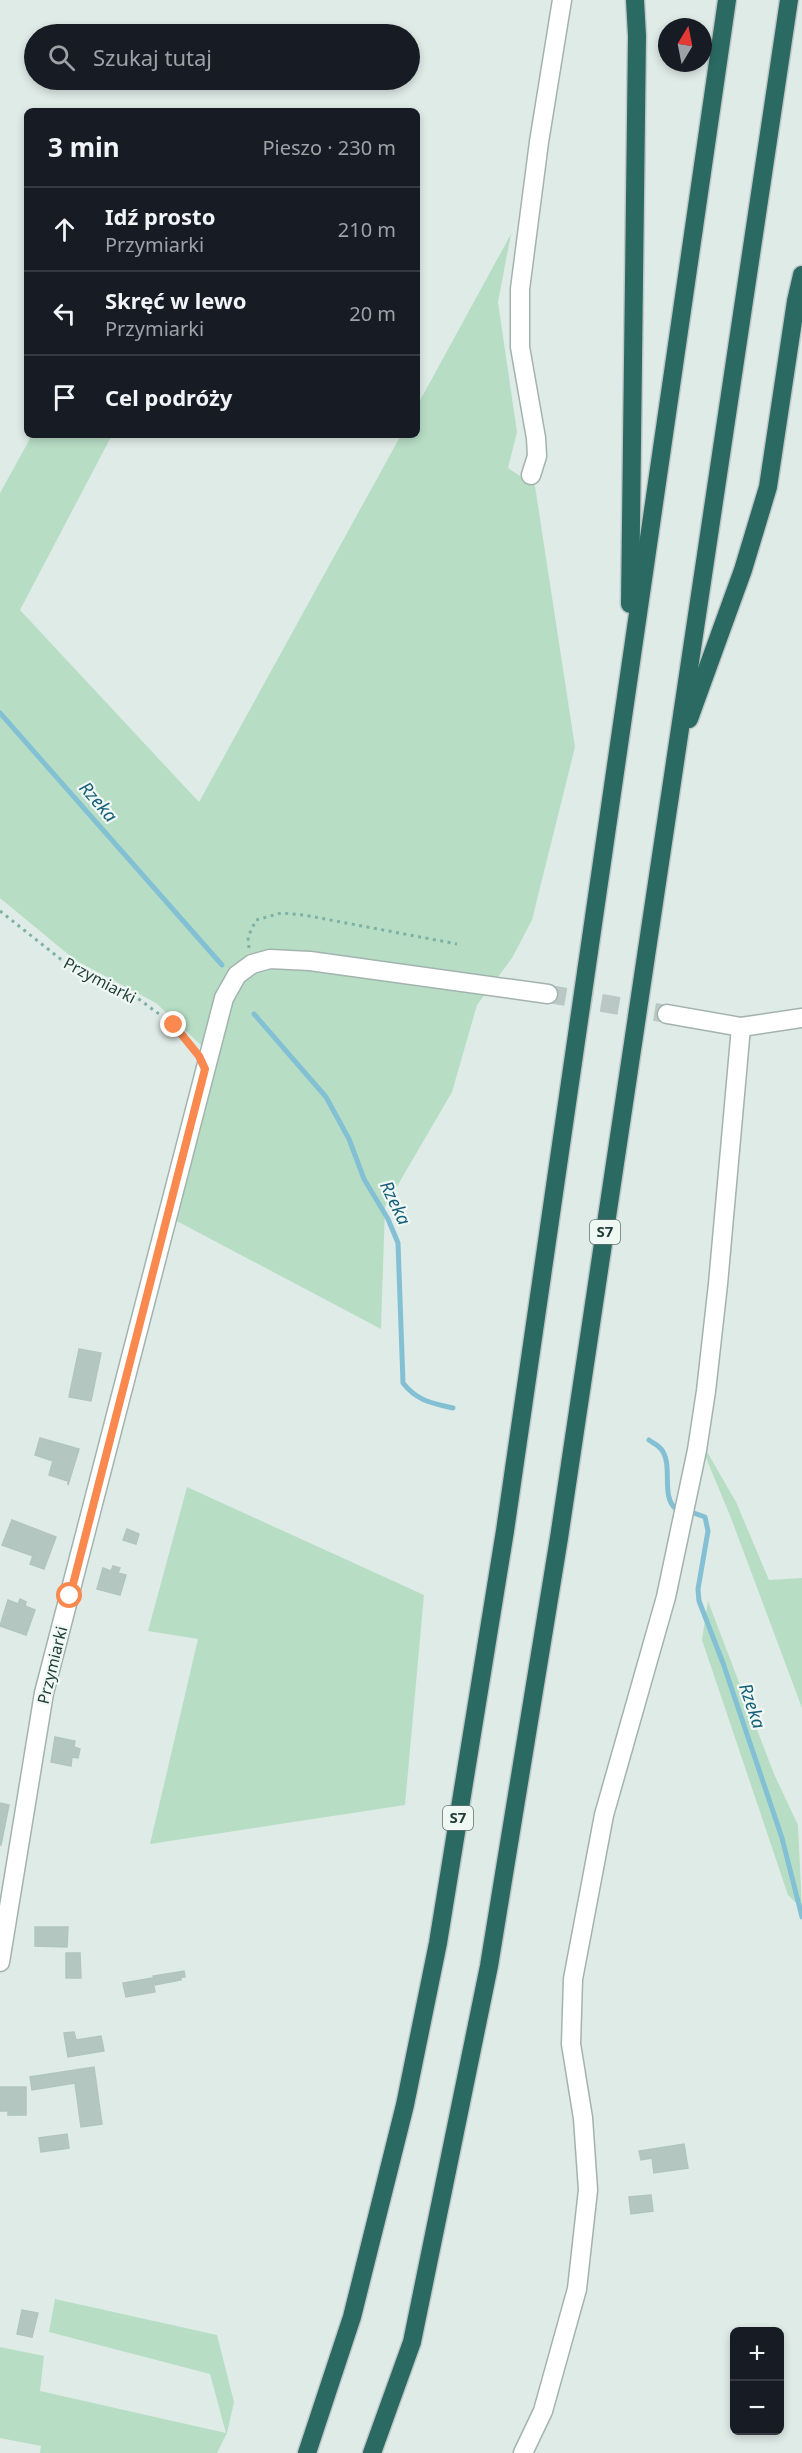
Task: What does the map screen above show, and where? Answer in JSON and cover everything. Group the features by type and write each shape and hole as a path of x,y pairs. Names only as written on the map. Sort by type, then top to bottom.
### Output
{"highway":[{"path":"629,685 635,0"},
{"name":"S7","path":"307,2453 352,2317 405,2105 438,1943 507,1519 727,0"},
{"name":"S7","path":"372,2453 412,2342 489,1966 559,1538 789,0"},
{"path":"676,755 742,570 768,487 796,301 802,275"}],"street":[{"path":"531,475 537,456 536,438 520,347 520,289 539,142 562,0"},
{"path":"205,1069 224,998 237,975 252,964 270,959 310,961 548,994"},
{"path":"667,1014 741,1027 802,1018"},
{"path":"523,2453 543,2411 577,2289 588,2190 584,2118 571,2044 573,1979 604,1815 666,1597 697,1450 718,1284 741,1027"},
{"name":"Przymiarki","path":"0,1962 44,1694 205,1069"}],"path":[{"name":"Przymiarki","path":"0,911 63,961 125,989 174,1025 199,1056 205,1069"},
{"path":"252,964 248,937 256,920 281,913 304,915 457,944"}],"green space":[{"path":"511,234 498,302 517,432 508,468 535,486 575,747 532,920 512,958 477,1005 452,1092 385,1207 381,1329 173,1219 211,1066 201,1045 156,1003 75,960 0,898 0,493 30,438 110,438 20,610 199,802 399,438 420,438 420,401"},
{"path":"694,1429 736,1502 769,1580 802,1578 802,1708 731,1518"},
{"path":"187,1487 424,1595 405,1805 150,1844 198,1639 148,1631"},
{"path":"708,1601 774,1774 798,1825 802,1909 788,1895 702,1640"},
{"path":"55,2299 217,2335 234,2402 227,2433 217,2453 40,2453 41,2446 0,2438 0,2347 44,2356 40,2391 226,2433 210,2374 49,2332"}],"building":[{"path":"79,1349 101,1353 91,1401 69,1397"},
{"path":"40,1438 79,1449 68,1485 68,1481 49,1475 53,1461 35,1455"},
{"path":"12,1520 56,1537 44,1569 30,1564 33,1556 2,1545"},
{"path":"127,1529 139,1534 136,1544 123,1540"},
{"path":"113,1566 120,1568 118,1573 126,1575 120,1595 97,1589 103,1568 111,1571"},
{"path":"20,1599 26,1602 25,1606 35,1610 26,1635 0,1626 8,1600 18,1604"},
{"path":"55,1737 75,1741 74,1747 80,1749 78,1758 72,1757 71,1766 51,1762"},
{"path":"0,1803 9,1805 1,1845 0,1845"},
{"path":"35,1927 68,1927 67,1947 35,1946"},
{"path":"66,1953 80,1953 81,1978 66,1978"},
{"path":"184,1971 185,1977 181,1977 181,1980 155,1985 153,1976"},
{"path":"152,1978 155,1992 126,1997 123,1983"},
{"path":"74,2032 76,2040 101,2036 104,2051 68,2057 64,2033"},
{"path":"94,2067 102,2124 81,2127 75,2083 32,2090 30,2077"},
{"path":"0,2087 26,2087 26,2115 8,2115 8,2111 0,2111"},
{"path":"67,2134 69,2148 41,2152 39,2138"},
{"path":"684,2144 688,2168 654,2173 652,2158 641,2160 639,2151"},
{"path":"651,2195 653,2211 631,2214 629,2197"},
{"path":"22,2310 38,2313 32,2337 17,2334"}],"waterway":[{"name":"Rzeka","path":"0,713 222,965"},
{"name":"Rzeka","path":"254,1014 326,1097 349,1139 364,1179 388,1219 398,1243 403,1383 419,1398 453,1408"},
{"name":"Rzeka","path":"649,1440 665,1455 669,1496 676,1509"},
{"name":"Rzeka","path":"691,1512 705,1517 708,1531 698,1589 699,1601 723,1663 782,1838 802,1917"}],"tunnel":[{"path":"548,994 667,1014"}],"route":[{"path":"70,1596 205,1069 199,1056 174,1025"}]}
